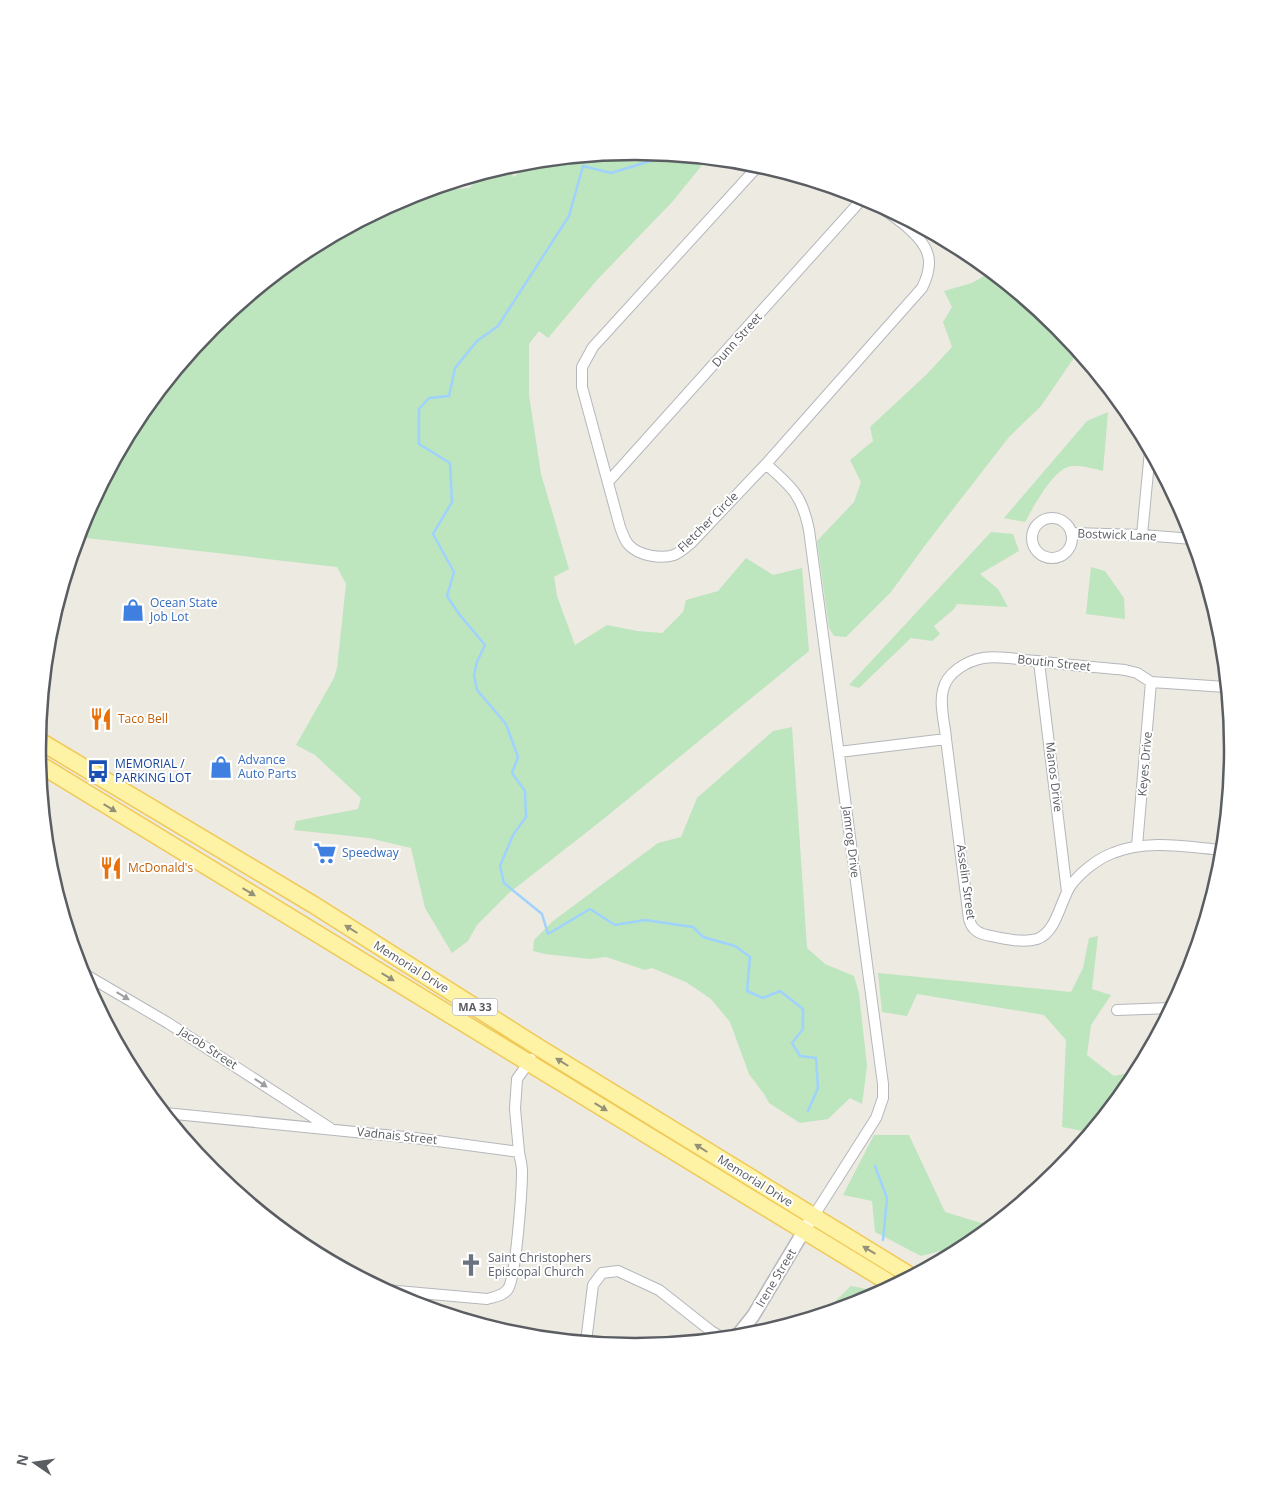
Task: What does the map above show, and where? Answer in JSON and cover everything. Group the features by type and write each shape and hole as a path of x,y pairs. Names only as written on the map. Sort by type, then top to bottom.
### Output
{"main road":[{"name":"Memorial Drive","path":"46,745 314,906 538,1047 904,1272"},
{"name":"Memorial Drive","path":"47,769 885,1281"},
{"path":"93,797 101,777"}],"street":[{"name":"Fletcher Circle","path":"752,172 593,347 584,362 581,374 582,387 620,527 627,543 639,552 652,556 667,556 676,554 690,543 766,464 886,326 916,296 925,282 929,269 929,259 924,245 904,226"},
{"name":"Dunn Street","path":"608,482 858,204"},
{"path":"1142,535 1149,462"},
{"name":"Jamrog Drive","path":"766,464 796,492 807,519 882,1075 883,1098 873,1123 813,1217"},
{"name":"Bostwick Lane","path":"1055,518 1062,521 1068,526 1071,533 1070,548 1065,554 1058,557 1050,558 1043,556 1037,552 1032,542 1032,534 1035,527 1048,519 1055,518"},
{"name":"Bostwick Lane","path":"1071,533 1142,535 1185,539"},
{"name":"Boutin Street","path":"946,740 942,690 954,672 973,660 987,657 1125,670 1137,673 1151,682 1220,687"},
{"name":"Manos Drive","path":"1039,662 1067,892"},
{"name":"Keyes Drive","path":"1137,846 1151,682"},
{"path":"839,752 946,740"},
{"name":"Asselin Street","path":"946,740 969,919 972,927 979,933 1020,940 1040,938 1051,926 1067,892 1076,880 1095,863 1112,853 1137,846 1175,846 1215,849"},
{"name":"Jacob Street","path":"93,979 168,1023 331,1129"},
{"path":"1117,1010 1163,1008"},
{"path":"408,1292 487,1299 508,1290 514,1271 522,1169 515,1109 517,1079 538,1047"},
{"name":"Vadnais Street","path":"173,1114 415,1138 519,1152"},
{"name":"Irene Street","path":"744,1327 753,1316 813,1217"},
{"path":"587,1335 593,1286 602,1273 618,1271 659,1290 714,1333"}],"green space":[{"path":"635,160 703,164 673,201 597,280 548,338 539,331 529,344 529,395 541,474 569,569 554,577 557,596 575,645 607,625 637,631 662,633 683,612 686,600 718,591 746,558 773,575 802,568 809,651 606,817 509,893 477,925 468,941 452,953 425,908 411,848 369,838 294,830 296,821 358,809 361,798 315,755 296,745 334,678 337,668 346,584 337,567 86,538 107,489 145,422 192,361 247,306 308,259 375,221 446,191 469,188 476,182 511,174 514,177 519,172 558,165 596,162"},
{"path":"985,276 1023,306 1074,357 1041,406 1009,437 891,592 846,637 834,636 829,628 817,541 854,502 861,482 850,460 873,441 870,427 927,374 952,347 943,322 952,307 944,291 972,283"},
{"path":"1108,412 1103,471 1079,466 1065,468 1051,480 1025,522 1004,518 1087,421"},
{"path":"991,532 1013,534 1019,551 980,574 998,589 1008,607 957,604 954,609 934,626 940,634 932,641 911,638 859,688 849,685"},
{"path":"1091,567 1105,571 1124,598 1125,619 1086,614"},
{"path":"792,727 807,948 825,964 854,976 859,993 867,1066 862,1104 850,1098 828,1119 800,1123 769,1103 749,1074 730,1022 711,999 686,982 652,968 645,970 606,957 590,959 533,951 534,940 553,921 658,843 681,837 697,798 773,731"},
{"path":"1098,936 1092,989 1111,995 1091,1025 1087,1055 1114,1076 1127,1073 1083,1131 1062,1127 1066,1040 1044,1015 917,994 907,1016 882,1012 878,973 1071,992 1083,968 1089,938"},
{"path":"874,1135 909,1135 945,1212 983,1224 944,1250 921,1256 875,1232 872,1201 843,1195"},
{"path":"851,1286 867,1290 860,1293 833,1304"}],"waterway":[{"path":"651,161 611,173 583,166 569,216 498,326 477,341 455,368 449,396 429,398 419,409 419,444 450,463 452,502 433,534 454,572 447,596 459,614 485,645 477,662 474,675 477,690 506,724 518,757 512,773 525,791 526,817 513,835 500,866 504,883 542,914 548,934 590,909 615,925 645,920 693,927 703,937 735,946 750,957 747,991 763,998 780,991 803,1009 803,1029 792,1043 800,1056 816,1058 818,1088 808,1111"},
{"path":"875,1166 887,1198 883,1240"}],"place":[{"name":"Ocean State Job Lot","path":"133,610"},
{"name":"Taco Bell","path":"101,719"},
{"name":"Advance Auto Parts","path":"221,767"},
{"name":"MEMORIAL / PARKING LOT","path":"98,771"},
{"name":"Speedway","path":"325,853"},
{"name":"McDonald's","path":"111,868"},
{"name":"Saint Christophers Episcopal Church","path":"471,1265"}]}
